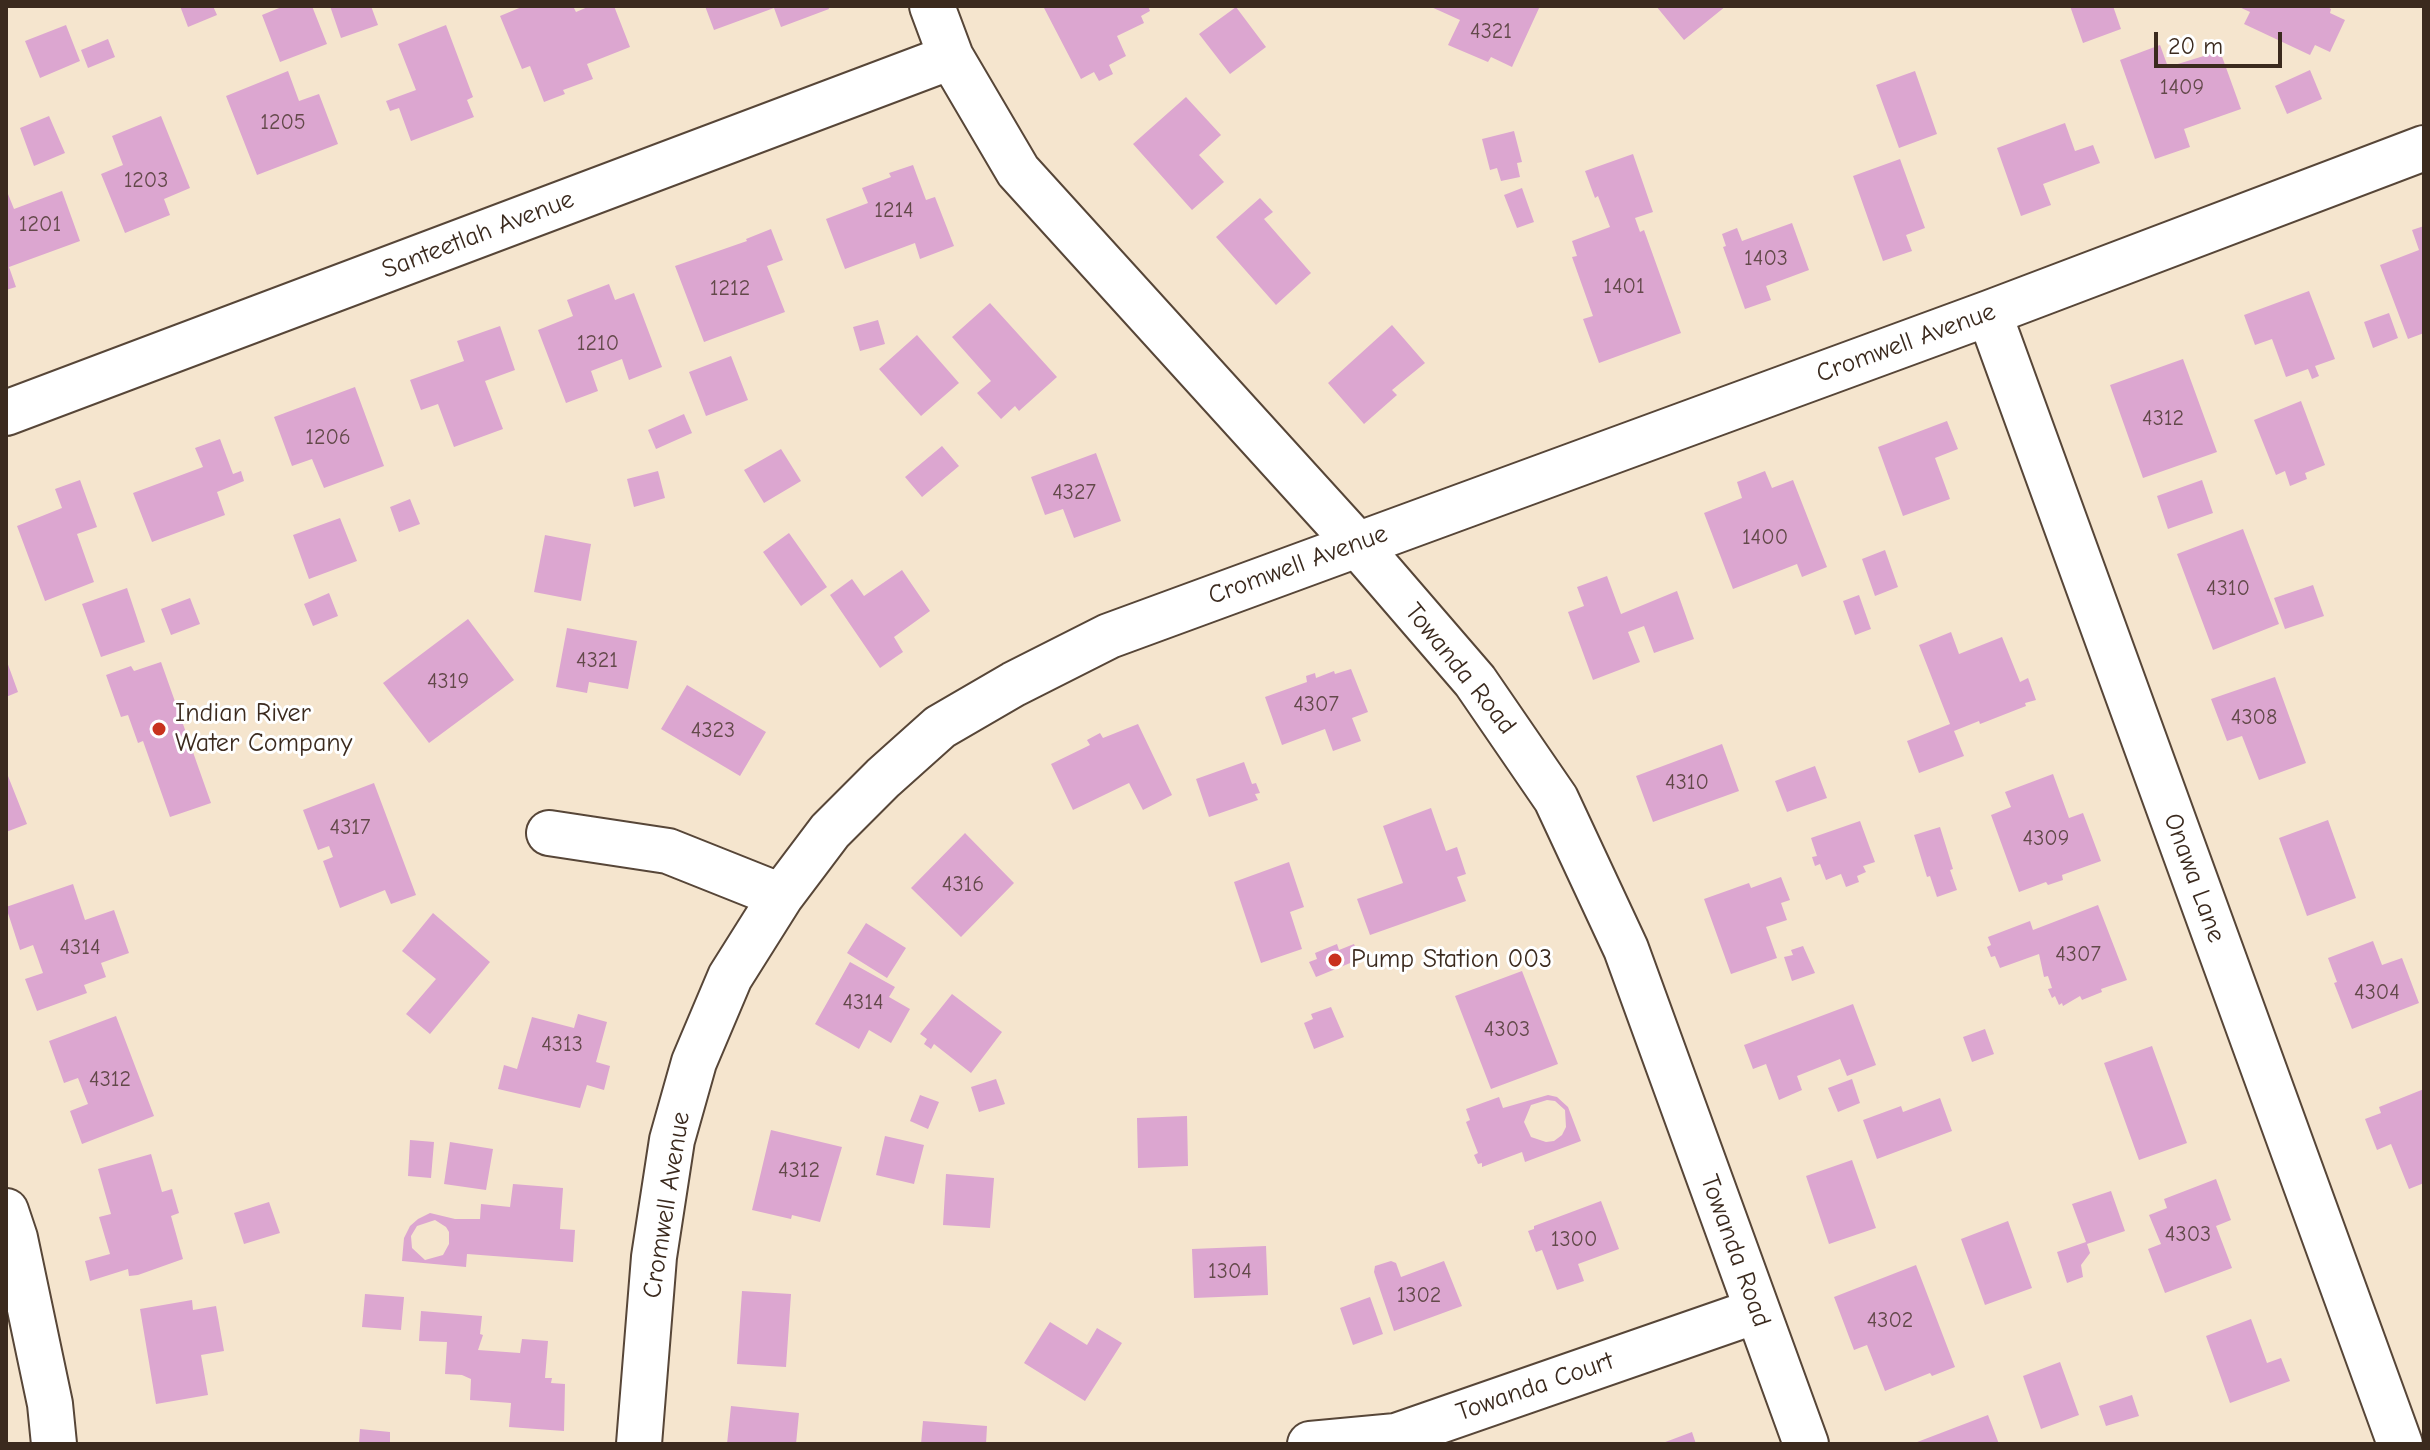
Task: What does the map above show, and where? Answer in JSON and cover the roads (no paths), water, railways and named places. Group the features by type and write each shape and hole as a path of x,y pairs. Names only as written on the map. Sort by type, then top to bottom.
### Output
{"street":[{"name":"Towanda Road","path":"932,6 951,57 1018,171 1356,543 1475,681 1556,799 1626,949 1806,1444"},
{"name":"Santeetlah Avenue","path":"6,413 951,57"},
{"name":"Cromwell Avenue","path":"639,1444 654,1257 672,1140 694,1062 730,977 781,896 830,831 940,727 1014,684 1109,636 1989,313 2424,148"},
{"name":"Onawa Lane","path":"1989,313 2400,1444"},
{"path":"549,833 668,851 781,896"},
{"path":"6,1211 15,1238 47,1388 54,1444"},
{"name":"Towanda Court","path":"1310,1444 1396,1436 1756,1311"}],"place":[{"name":"Indian River Water Company","path":"159,729"},
{"name":"Pump Station 003","path":"1335,960"}]}
